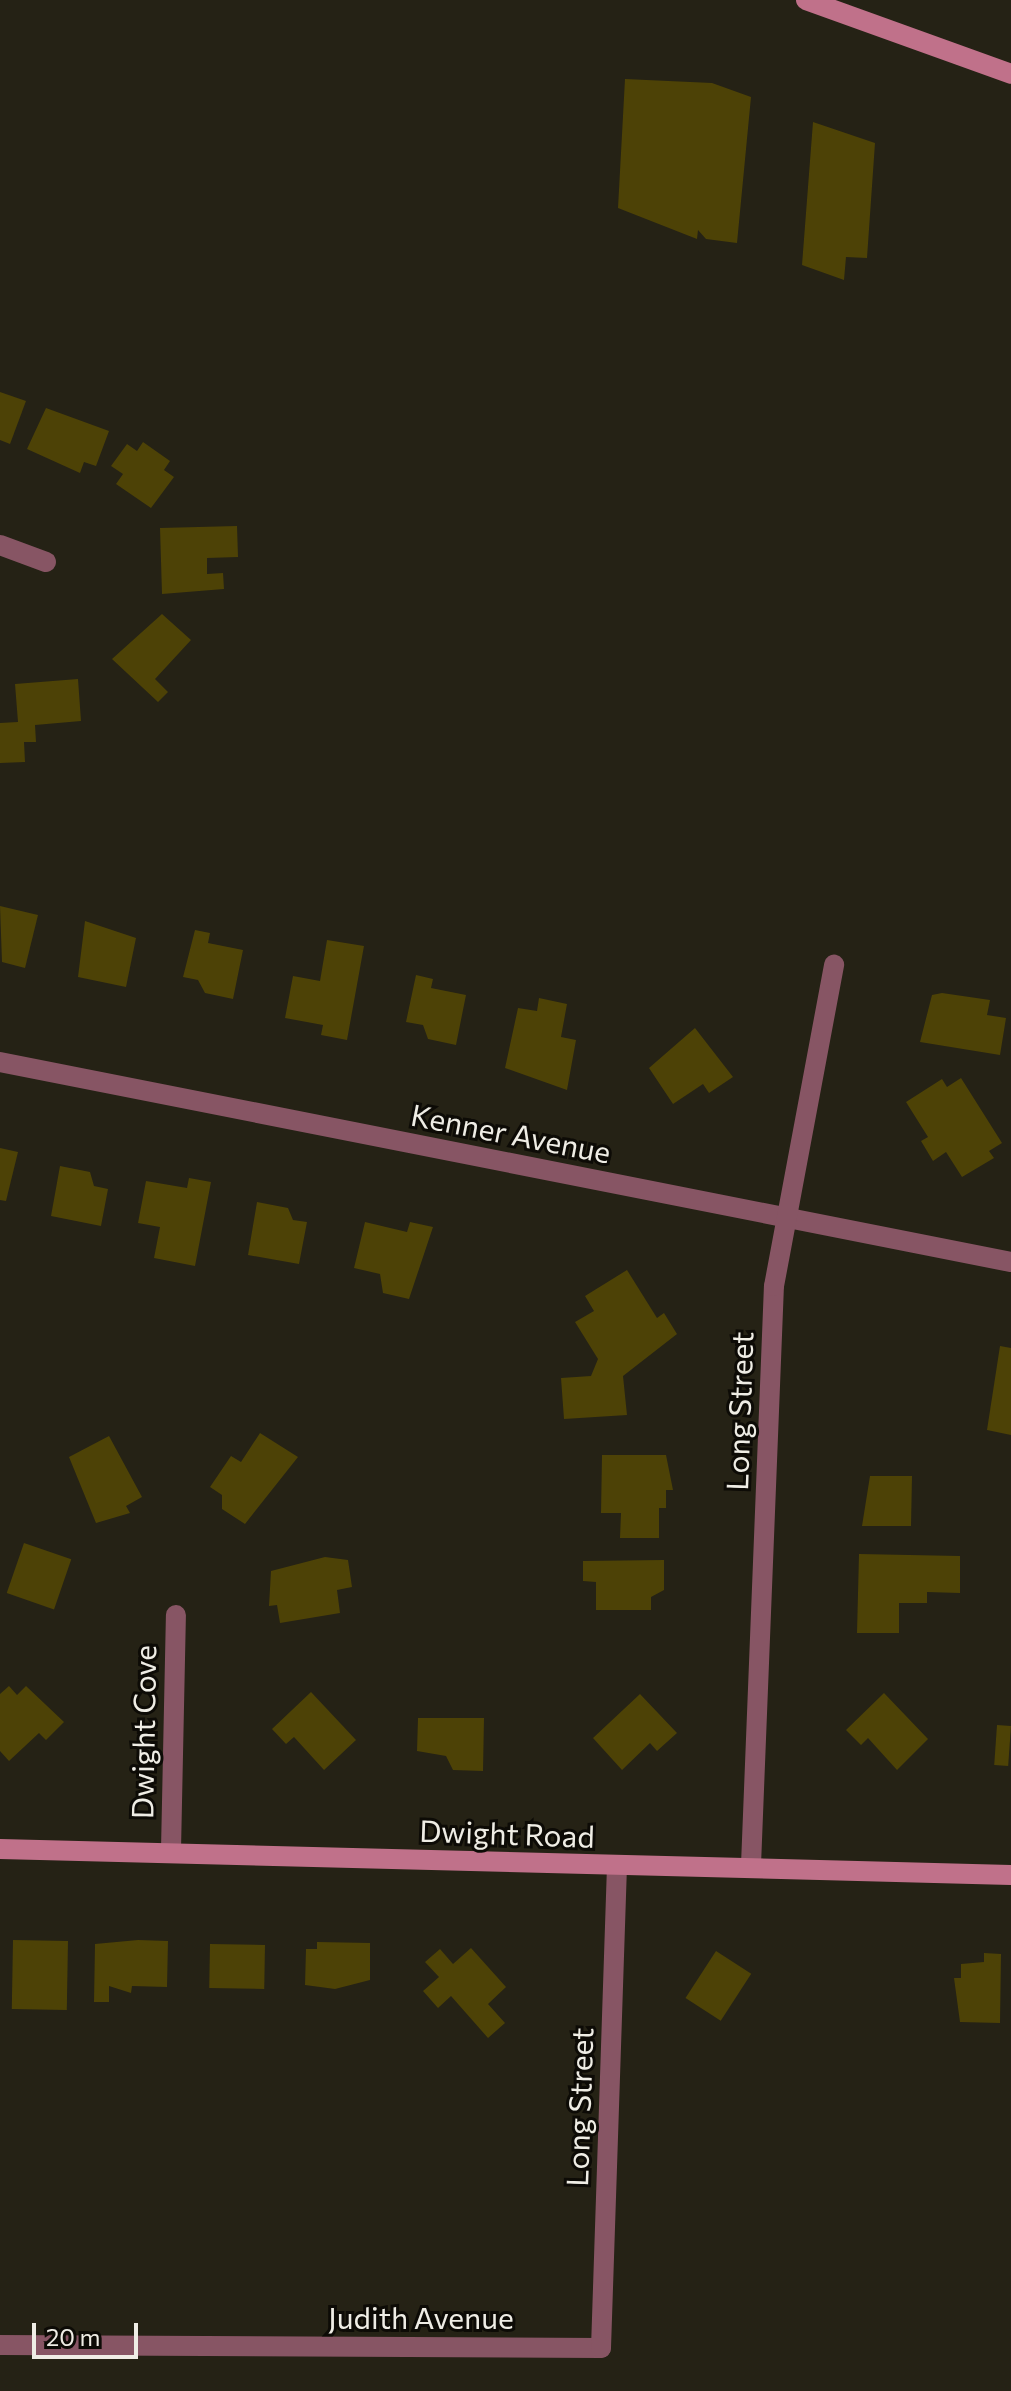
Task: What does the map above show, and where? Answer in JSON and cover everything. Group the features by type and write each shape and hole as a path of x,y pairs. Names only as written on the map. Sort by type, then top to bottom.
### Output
{"street":[{"path":"806,0 1011,74"},
{"path":"0,545 46,562"},
{"name":"Long Street","path":"751,1865 774,1286 784,1217 834,965"},
{"name":"Kenner Avenue","path":"0,1062 1011,1262"},
{"name":"Dwight Cove","path":"171,1850 176,1615"},
{"name":"Dwight Road","path":"0,1849 171,1850 617,1868 751,1865 1011,1875"},
{"name":"Long Street","path":"601,2348 617,1868"},
{"name":"Judith Avenue","path":"0,2345 601,2348"}],"building":[{"path":"625,79 712,83 751,97 737,243 706,239 698,230 697,239 618,208"},
{"path":"813,122 875,143 867,258 846,257 844,280 802,265"},
{"path":"0,392 26,401 10,444 0,440"},
{"path":"46,408 109,431 96,466 84,462 80,473 27,449"},
{"path":"143,442 170,461 164,470 174,477 151,508 116,484 123,474 111,466 127,444 137,451"},
{"path":"237,526 238,557 207,558 207,574 223,573 224,589 162,594 160,528"},
{"path":"162,614 191,640 155,679 168,692 158,702 112,659"},
{"path":"78,679 81,721 35,725 36,742 24,742 25,762 0,763 0,723 18,722 15,684"},
{"path":"0,906 38,915 25,968 2,962"},
{"path":"85,921 136,938 126,987 78,977"},
{"path":"195,930 210,933 208,943 243,950 233,999 205,993 198,980 183,977"},
{"path":"327,940 364,946 347,1040 321,1035 323,1025 285,1018 293,976 320,981"},
{"path":"416,975 433,979 431,988 466,995 456,1045 428,1039 423,1025 406,1022"},
{"path":"942,993 990,1000 987,1015 1006,1018 1000,1055 920,1042 932,995"},
{"path":"539,998 567,1004 561,1037 576,1040 567,1090 505,1068 518,1008 537,1011"},
{"path":"695,1028 733,1077 709,1093 703,1084 673,1104 649,1068"},
{"path":"961,1078 1002,1143 989,1151 994,1158 962,1177 946,1152 933,1161 921,1141 928,1137 906,1102 942,1079 947,1087"},
{"path":"0,1148 18,1152 6,1201 0,1200"},
{"path":"60,1166 90,1172 94,1186 108,1189 101,1226 51,1216"},
{"path":"189,1178 211,1182 195,1266 154,1258 160,1227 138,1223 146,1181 187,1188"},
{"path":"257,1202 288,1208 293,1220 307,1222 299,1264 248,1255"},
{"path":"365,1222 407,1232 410,1222 433,1227 409,1299 383,1293 380,1274 354,1268"},
{"path":"627,1270 657,1318 664,1313 677,1334 623,1376 627,1415 564,1419 561,1378 591,1376 598,1359 575,1322 594,1311 585,1296"},
{"path":"1000,1346 1011,1348 1011,1435 987,1430"},
{"path":"260,1433 298,1457 245,1524 222,1509 222,1495 210,1487 231,1456 241,1462"},
{"path":"109,1436 142,1497 126,1506 130,1513 96,1523 69,1457"},
{"path":"602,1455 666,1455 673,1490 666,1490 666,1508 659,1508 659,1538 620,1538 621,1513 601,1513"},
{"path":"870,1476 912,1476 911,1526 862,1526"},
{"path":"24,1543 71,1559 54,1609 7,1593"},
{"path":"859,1554 960,1556 960,1593 927,1592 927,1603 899,1603 899,1633 857,1633"},
{"path":"325,1557 348,1560 352,1587 337,1590 340,1613 280,1623 277,1605 269,1606 271,1571"},
{"path":"664,1560 664,1590 651,1597 651,1610 596,1610 596,1582 583,1581 583,1561"},
{"path":"9,1686 17,1695 26,1686 64,1722 46,1740 39,1733 9,1761 0,1751 0,1694"},
{"path":"311,1692 356,1740 324,1770 294,1737 286,1744 272,1729"},
{"path":"884,1693 928,1739 897,1770 868,1738 861,1745 846,1730"},
{"path":"640,1694 677,1733 657,1751 650,1743 622,1770 593,1738"},
{"path":"418,1718 484,1718 483,1771 453,1770 446,1756 417,1751"},
{"path":"997,1725 1011,1726 1008,1766 994,1765"},
{"path":"13,1940 68,1941 67,2010 12,2009"},
{"path":"168,1941 167,1987 132,1986 131,1993 109,1986 109,2002 94,2002 95,1944"},
{"path":"317,1942 370,1943 370,1980 335,1989 305,1985 306,1949 317,1949"},
{"path":"210,1944 265,1945 264,1989 209,1988"},
{"path":"471,1948 506,1987 488,2004 505,2023 488,2038 451,1996 438,2008 423,1991 439,1977 425,1962 440,1949 453,1964"},
{"path":"716,1951 751,1974 721,2021 686,1998"},
{"path":"984,1953 1001,1954 1000,2023 960,2022 954,1978 961,1978 961,1964 984,1962"}]}
